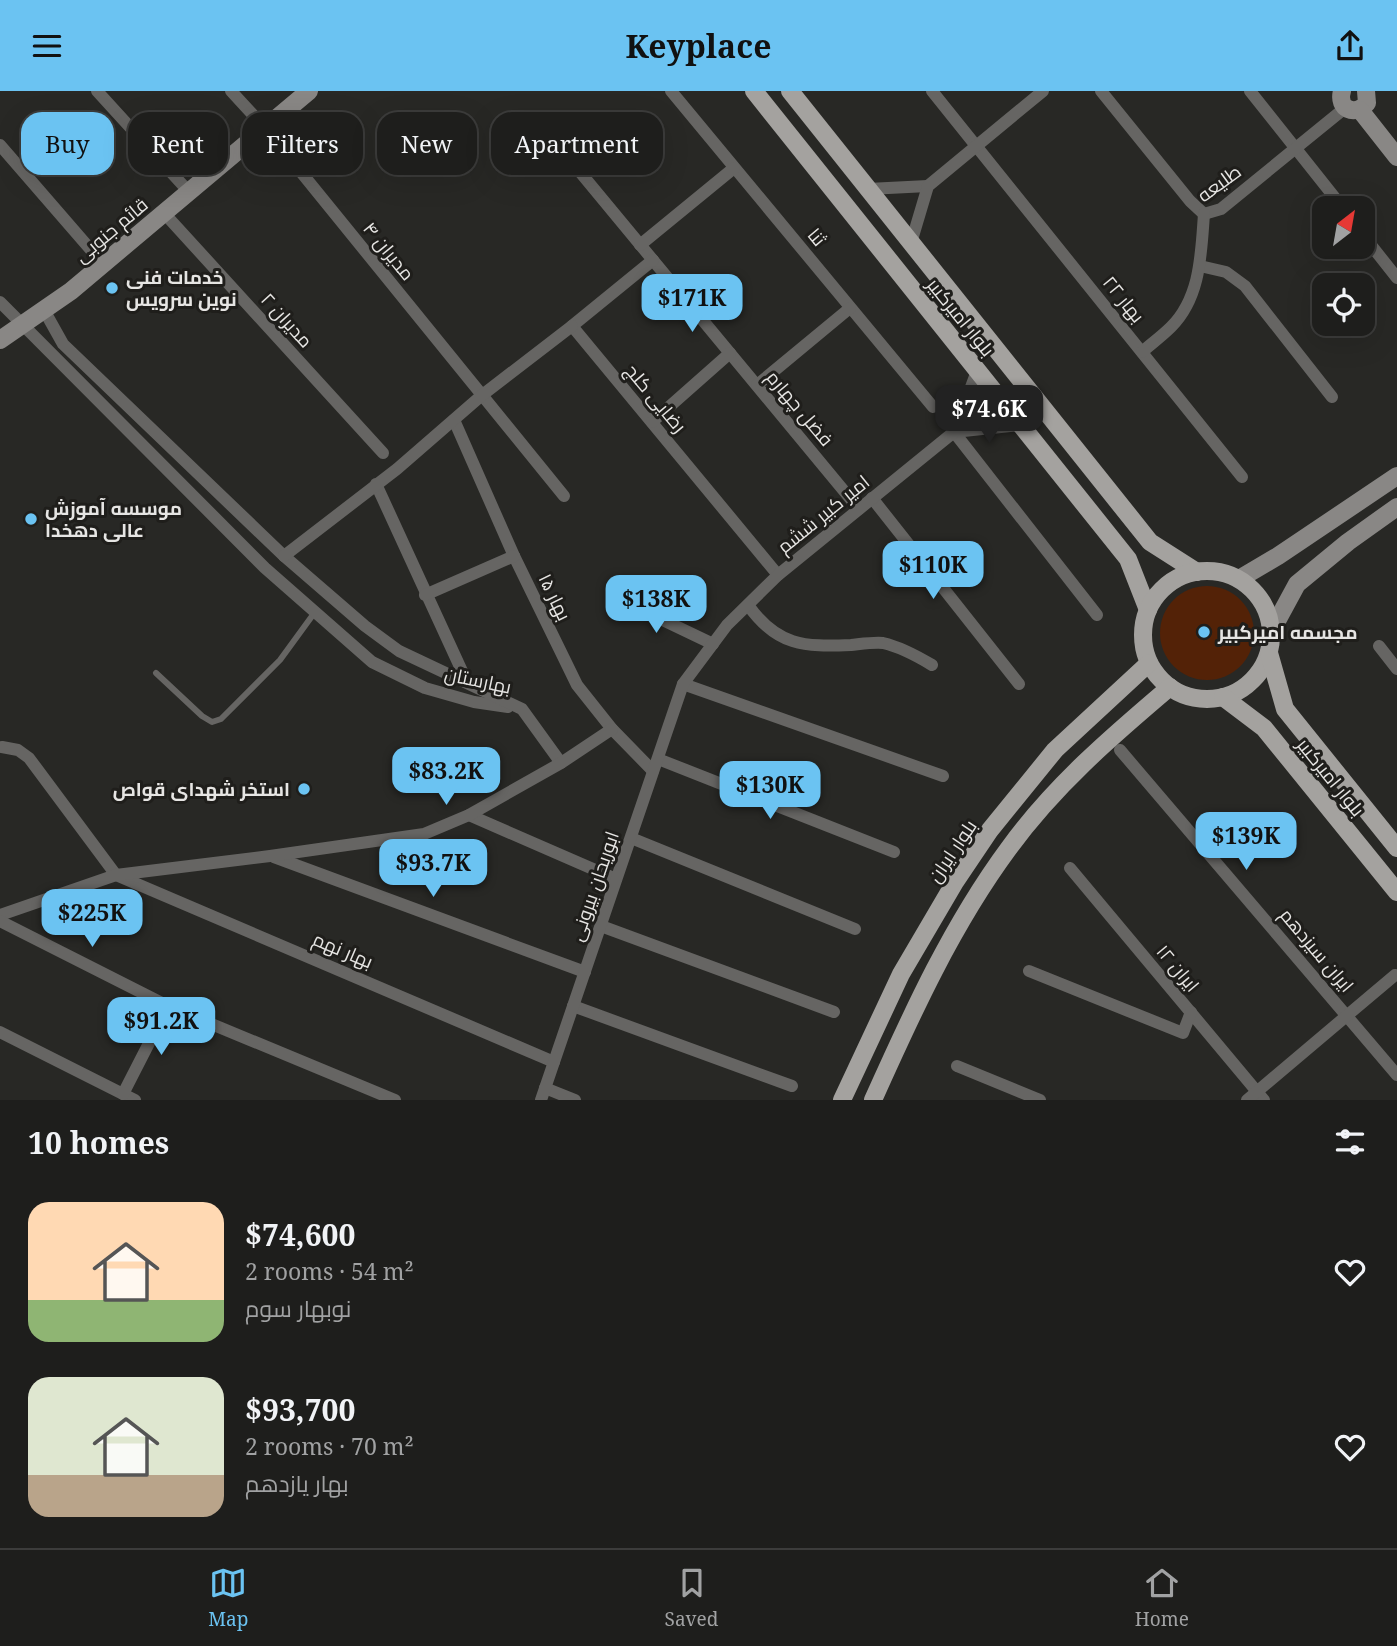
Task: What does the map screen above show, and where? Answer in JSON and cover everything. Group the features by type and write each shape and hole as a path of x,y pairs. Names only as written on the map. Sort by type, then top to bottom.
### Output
{"main road":[{"name":"بلوار امیرکبیر","path":"754,91 1128,559 1148,610"},
{"name":"بلوار امیرکبیر","path":"790,91 1150,541 1197,572"},
{"path":"1197,572 1218,572 1238,579 1255,593 1266,611 1271,632 1269,653 1259,673 1243,688 1223,697 1205,699 1187,696 1170,687 1149,663 1143,627 1148,610 1168,585 1197,572"},
{"name":"بلوار امیرکبیر","path":"1269,653 1285,709 1397,848"},
{"name":"بلوار ایران","path":"842,1100 901,974 955,882 990,830 1055,750 1149,663"},
{"path":"873,1100 938,964 977,894 1009,847 1050,798 1100,746 1170,687"},
{"name":"بلوار امیرکبیر","path":"1223,697 1264,729 1397,892"}],"street":[{"path":"97,91 190,193"},
{"name":"مدیران ۴","path":"232,91 251,112"},
{"name":"قائم جنوبی","path":"286,112 309,91"},
{"name":"ثنا","path":"671,91 933,407"},
{"name":"بهار ۲۲","path":"932,91 1242,477"},
{"path":"911,243 928,186 1043,91"},
{"path":"1101,91 1190,201 1205,214"},
{"path":"1250,91 1334,196"},
{"path":"1349,103 1367,103 1366,91"},
{"path":"1349,103 1397,157"},
{"name":"طلیعه","path":"1142,352 1173,326 1190,302 1200,266 1205,214 1221,208 1349,103"},
{"path":"1,150 104,265"},
{"name":"قائم جنوبی","path":"0,340 104,265 242,150"},
{"path":"640,245 734,168"},
{"name":"مدیران ۴","path":"304,175 564,496"},
{"name":"فضل چهارم","path":"582,175 859,509"},
{"path":"868,189 928,186"},
{"name":"مدیران ۲","path":"164,213 383,453"},
{"path":"1376,251 1397,278"},
{"path":"284,556 653,260"},
{"path":"1200,266 1226,272 1245,286 1332,397"},
{"name":"بهارستان","path":"0,302 207,512 265,568 372,662 425,688 474,702 522,709"},
{"path":"757,385 850,308"},
{"name":"بهارستان","path":"44,310 62,344 284,556 365,626 399,651 522,709"},
{"name":"رضایی کلج","path":"572,326 778,575"},
{"path":"652,422 730,353"},
{"path":"954,432 977,371"},
{"name":"بهار ۱۵","path":"454,419 514,556 577,685 612,729 656,765"},
{"path":"954,432 1020,425"},
{"path":"954,432 1097,615"},
{"name":"امیر کبیر ششم","path":"683,684 727,625 778,575 954,432"},
{"path":"1238,579 1278,556 1397,476"},
{"path":"376,484 467,682"},
{"path":"872,498 1019,684"},
{"path":"1271,632 1297,584 1348,542 1397,507"},
{"path":"425,595 514,556"},
{"path":"627,590 642,610 713,644"},
{"path":"748,605 771,632 788,640 804,645 882,643 910,652 932,665"},
{"path":"1379,646 1397,669"},
{"path":"683,684 943,776"},
{"name":"ابوریحان بیرونی","path":"543,1094 683,684"},
{"path":"522,709 561,763"},
{"path":"0,915 116,875 424,834 469,815 561,763 612,729"},
{"path":"1,747 18,750 29,758 116,875"},
{"name":"ایران سیزدهم","path":"1121,750 1397,1075"},
{"path":"656,765 894,852"},
{"path":"469,815 617,879"},
{"path":"631,838 855,929"},
{"path":"270,856 584,972"},
{"name":"ایران ۱۲","path":"1070,868 1191,1012 1256,1097"},
{"name":"بهار نهم","path":"116,875 554,1062"},
{"path":"0,921 168,1006 395,1100"},
{"path":"601,926 834,1012"},
{"path":"1029,971 1183,1033 1191,1012"},
{"path":"1256,1097 1396,972"},
{"path":"0,1032 129,1097 168,1006"},
{"path":"573,1006 792,1086"},
{"path":"957,1066 1040,1100"},
{"path":"543,1094 575,1100"}],"lane":[{"path":"156,673 202,716 212,722 221,719 279,660 315,612"}],"shaded area":[{"path":"1207,586 1225,589 1240,600 1251,615 1254,633 1251,651 1240,666 1225,677 1207,680 1189,677 1174,666 1163,651 1160,633 1163,615 1174,600 1189,589"}],"place":[{"name":"خدمات فنی نوین سرویس","path":"112,288"},
{"name":"موسسه آموزش عالی دهخدا","path":"31,519"},
{"name":"مجسمه امیرکبیر","path":"1204,632"},
{"name":"استخر شهدای قواص","path":"304,789"}]}
